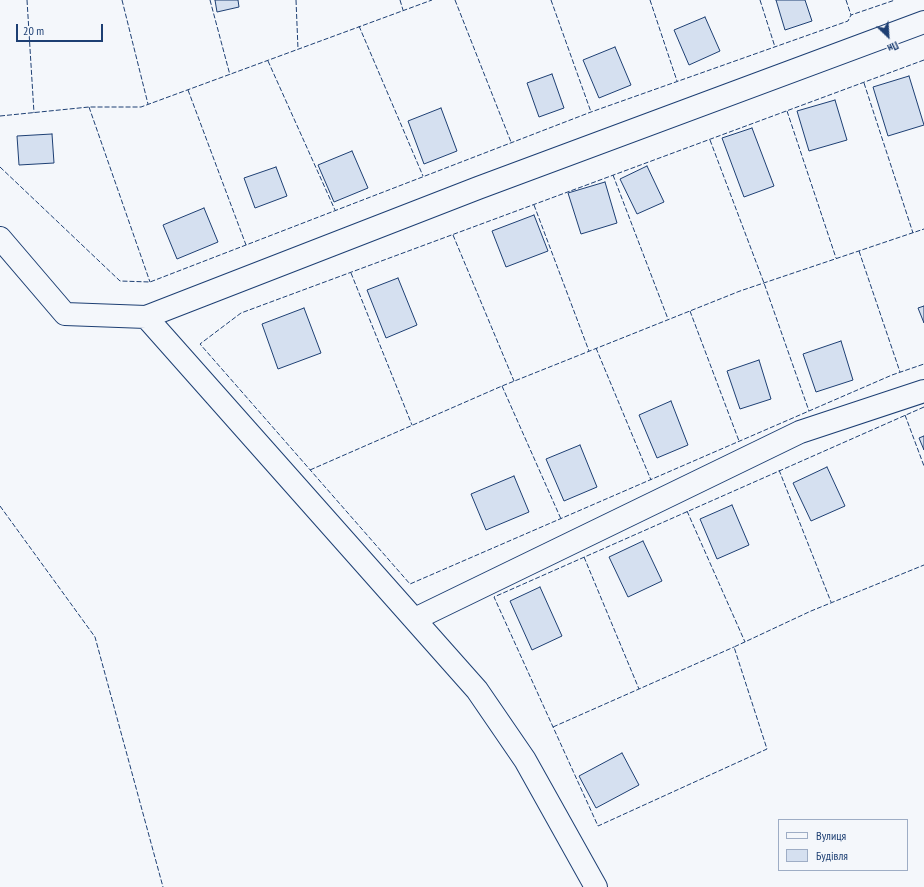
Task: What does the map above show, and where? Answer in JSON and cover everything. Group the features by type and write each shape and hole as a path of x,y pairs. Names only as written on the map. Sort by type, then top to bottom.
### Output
{"street":[{"path":"0,238 65,314 146,317 486,185 924,22"},
{"path":"146,317 477,690 525,760 596,887"},
{"path":"415,619 800,432 924,391"}],"building":[{"path":"215,0 238,0 239,7 217,12"},
{"path":"776,0 805,0 812,21 785,30"},
{"path":"705,17 720,51 689,65 674,30"},
{"path":"615,47 631,85 599,98 583,60"},
{"path":"552,74 564,108 539,117 527,83"},
{"path":"909,76 924,125 888,136 873,87"},
{"path":"835,100 847,140 809,151 797,111"},
{"path":"441,108 457,151 424,164 408,121"},
{"path":"752,128 774,186 744,197 722,138"},
{"path":"52,134 54,163 19,165 17,136"},
{"path":"352,151 368,188 334,202 318,165"},
{"path":"647,166 664,202 637,214 620,179"},
{"path":"276,167 287,196 255,208 244,178"},
{"path":"605,182 617,223 581,234 568,193"},
{"path":"204,208 218,242 177,259 163,225"},
{"path":"534,215 548,251 506,267 492,231"},
{"path":"398,278 417,325 386,338 367,290"},
{"path":"924,306 924,323 918,308"},
{"path":"304,308 321,353 278,369 262,324"},
{"path":"841,341 853,380 816,392 803,354"},
{"path":"759,360 771,399 740,409 727,371"},
{"path":"671,401 688,445 657,458 639,415"},
{"path":"924,436 924,450 919,438"},
{"path":"580,445 597,487 564,501 546,459"},
{"path":"827,467 845,506 811,521 793,483"},
{"path":"514,476 529,512 486,530 471,494"},
{"path":"732,505 749,545 717,559 700,519"},
{"path":"643,541 662,581 628,597 609,557"},
{"path":"540,587 562,636 532,650 510,601"},
{"path":"622,753 639,785 596,808 579,776"}],"fence":[{"path":"27,0 34,113"},
{"path":"122,0 148,104"},
{"path":"210,0 230,75"},
{"path":"296,0 298,49"},
{"path":"400,0 403,10"},
{"path":"0,116 89,107 141,107 432,0"},
{"path":"455,0 511,142"},
{"path":"551,0 591,112"},
{"path":"650,0 677,81"},
{"path":"760,0 775,47"},
{"path":"846,0 851,15"},
{"path":"0,167 120,281 150,282 591,112 848,21 851,15 895,0"},
{"path":"359,26 423,176"},
{"path":"924,60 241,313 200,344 410,584 892,375 924,364"},
{"path":"268,61 335,210"},
{"path":"864,83 913,233"},
{"path":"188,90 246,245"},
{"path":"89,107 150,282"},
{"path":"787,111 836,258"},
{"path":"710,140 764,283 809,411"},
{"path":"613,175 668,319"},
{"path":"534,205 589,351"},
{"path":"310,470 502,386 740,291 924,229"},
{"path":"453,235 514,381"},
{"path":"859,251 900,372"},
{"path":"351,273 412,425"},
{"path":"690,311 739,441"},
{"path":"596,348 651,480"},
{"path":"502,386 561,519"},
{"path":"924,407 494,597 598,826 767,749 734,647 811,611 924,565"},
{"path":"905,415 924,466"},
{"path":"779,470 831,602"},
{"path":"0,506 95,637 163,887"},
{"path":"687,511 745,642"},
{"path":"584,557 639,689"},
{"path":"553,727 734,647"}]}
